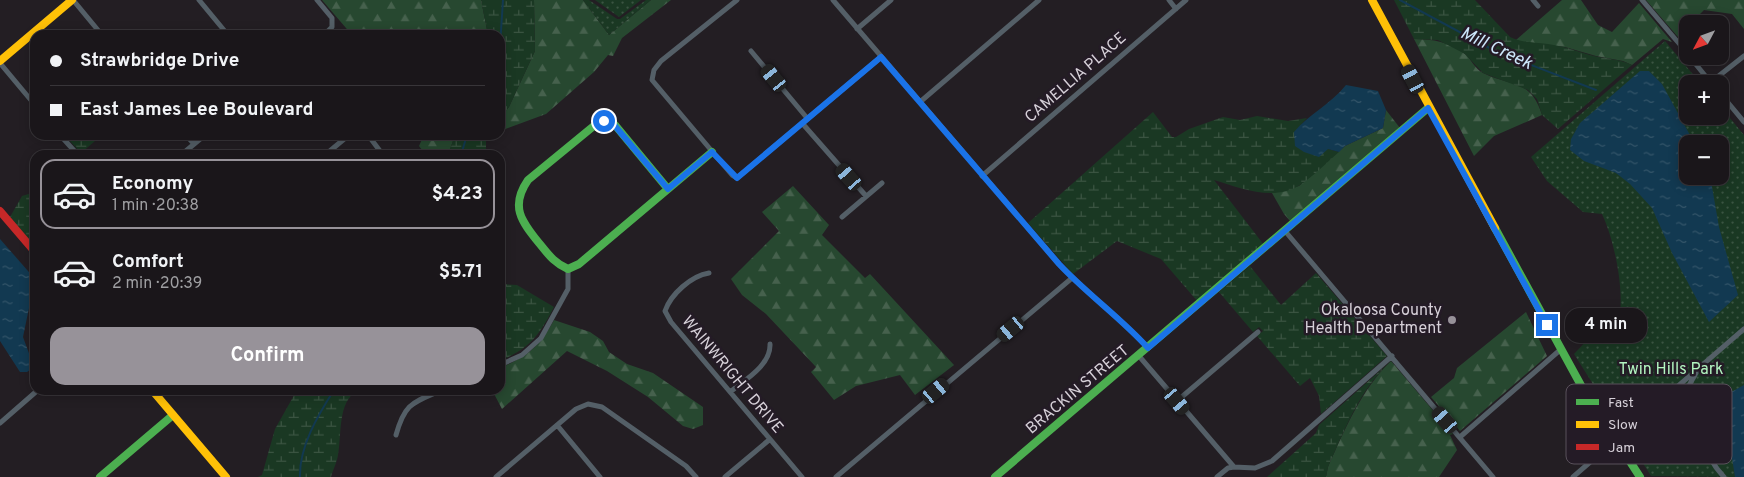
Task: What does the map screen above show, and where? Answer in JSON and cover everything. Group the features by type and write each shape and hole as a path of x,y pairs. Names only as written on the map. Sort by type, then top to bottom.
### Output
{"street":[{"path":"37,30 72,0 98,30"},
{"path":"199,0 224,30"},
{"path":"317,0 330,14 332,27 329,30"},
{"path":"737,0 661,61 654,70 652,80 712,152 737,178 881,57"},
{"path":"833,0 982,176 1072,278 1126,323 1148,348"},
{"path":"857,29 891,0"},
{"path":"920,102 1039,0"},
{"path":"1169,0 1176,9"},
{"name":"CAMELLIA PLACE","path":"982,176 1186,0"},
{"path":"1372,0 1428,108 1580,384"},
{"path":"1533,0 1538,6"},
{"path":"1642,0 1679,44"},
{"path":"30,36 0,62 30,99"},
{"path":"751,51 807,118"},
{"path":"1721,75 1744,56"},
{"path":"1697,65 1705,75"},
{"path":"1729,104 1744,122"},
{"name":"BRACKIN STREET","path":"995,477 1428,108"},
{"path":"668,189 615,126 604,121 594,125 528,180 520,192 519,213 523,224 556,264 568,269 579,264 712,152"},
{"path":"802,123 866,196"},
{"path":"64,140 74,150"},
{"path":"190,140 194,144"},
{"path":"187,150 199,140"},
{"path":"331,150 342,140"},
{"path":"842,217 882,182"},
{"path":"0,211 30,246"},
{"path":"1285,231 1494,477"},
{"path":"505,363 522,355 541,338 568,290 568,269"},
{"name":"WAINWRIGHT DRIVE","path":"709,273 693,278 668,302 665,311 671,322 802,477"},
{"path":"836,477 1072,278"},
{"path":"1681,384 1744,329"},
{"path":"1177,401 1258,332"},
{"path":"730,392 765,362 770,351 770,344"},
{"path":"1460,436 1560,350"},
{"path":"1139,356 1234,467"},
{"path":"1217,477 1228,468 1255,468 1268,464 1392,356"},
{"path":"1690,384 1698,369"},
{"path":"0,423 32,395"},
{"path":"156,395 226,477"},
{"path":"396,436 402,413 417,401 431,395"},
{"path":"496,477 576,409 588,404 602,407 686,466 696,477"},
{"path":"100,477 173,415"},
{"path":"557,425 600,477"},
{"path":"725,477 769,440"},
{"path":"1573,477 1589,464"},
{"path":"1630,464 1640,477"},
{"path":"1716,464 1724,477"}],"green space":[{"path":"322,0 481,0 487,30 348,30"},
{"path":"481,0 534,0 535,51 505,112 505,30 487,30"},
{"path":"534,0 583,0 609,35 651,0 671,0 622,38 613,56 608,55 594,72 546,114 505,129 505,112 535,51"},
{"path":"583,0 589,0 617,19 620,19 646,0 651,0 609,35"},
{"path":"595,0 641,0 619,17"},
{"path":"1394,0 1475,0 1510,37 1560,46 1594,56 1623,61 1632,65 1558,129 1542,115 1537,99 1528,90 1483,73 1465,54 1438,40 1414,39"},
{"path":"1562,0 1581,0 1598,25 1612,32 1639,3 1672,42 1663,39 1632,65 1623,61 1565,47 1525,43 1516,40"},
{"path":"1646,0 1744,0 1744,29 1732,14 1704,10 1699,15 1679,15 1678,37"},
{"path":"1414,39 1447,44 1465,54 1483,73 1526,90 1532,95 1542,115 1494,136 1474,156"},
{"name":"Twin Hills Park","path":"1665,41 1679,58 1679,65 1685,65 1693,75 1679,75 1679,125 1729,125 1729,117 1744,135 1744,477 1651,476 1643,464 1732,464 1732,384 1593,384 1574,354 1604,322 1619,318 1621,294 1611,237 1602,214 1583,212 1547,181 1531,157"},
{"path":"1386,110 1400,128 1291,222 1272,193 1299,186 1345,146 1383,128"},
{"path":"1153,112 1172,137 1223,117 1240,120 1257,116 1288,121 1307,118 1297,129 1328,149 1339,152 1300,185 1279,193 1246,190 1214,180 1264,245 1198,302 1161,259 1117,241 1073,274 1028,223"},
{"path":"69,140 96,140 84,150 78,150"},
{"path":"422,140 453,140 450,150 422,150 419,146"},
{"path":"453,140 486,140 486,150 450,150"},
{"path":"793,186 829,225 822,235 865,278 870,274 954,365 915,395 900,375 856,386 834,400 811,372 816,367 766,314 742,295 731,279 779,231 762,212"},
{"path":"30,194 30,241 10,217 22,196"},
{"path":"1250,266 1281,305 1316,273 1387,356 1321,414 1319,396 1310,378 1300,386 1257,336 1263,331 1259,327 1253,332 1219,292"},
{"path":"505,284 517,285 554,307 533,340 505,358"},
{"path":"1526,312 1547,356 1460,431 1431,397 1454,378 1457,368"},
{"path":"554,320 590,332 603,341 609,352 627,364 653,373 703,407 703,425 693,429 683,426 648,397 607,371 567,351 502,409 495,395 505,395 505,366 532,350"},
{"path":"1391,361 1453,434 1450,435 1457,450 1439,477 1326,477 1328,467 1341,438 1362,397 1380,372"},
{"path":"1391,361 1370,384 1354,410 1328,467 1326,477 1267,477 1316,433 1319,425"},
{"path":"294,395 351,395 343,410 338,455 331,477 258,477 262,475 275,429"}],"water":[{"path":"1640,71 1649,71 1662,84 1679,115 1679,125 1684,125 1690,135 1679,135 1679,185 1712,185 1719,227 1738,295 1709,322 1672,253 1652,208 1630,184 1616,173 1584,161 1570,150 1571,139 1580,123"},
{"path":"1346,85 1378,91 1386,110 1383,128 1345,146 1339,152 1328,149 1319,157 1304,152 1295,146 1294,132 1334,98"},
{"path":"0,239 30,273 30,303 23,337 30,356 30,370 20,372 0,341"},
{"path":"1744,385 1744,477 1735,477 1732,458 1732,392"}],"waterway":[{"path":"501,30 503,0"},
{"name":"Mill Creek","path":"1400,0 1495,51 1596,90"},
{"path":"462,150 466,140"},
{"path":"300,477 306,443 331,395"}],"traffic: fast":[{"path":"995,477 1428,108"},
{"path":"668,189 615,125 604,121 595,125 528,180 523,189 519,206 527,228 552,258 568,269 579,264 712,152"},
{"path":"1495,228 1580,384"},
{"path":"100,477 173,415"},
{"path":"1632,464 1640,477"}],"traffic: slow":[{"path":"37,30 72,0"},
{"path":"1372,0 1495,228"},
{"path":"0,61 30,36"},
{"path":"156,395 226,477"}],"traffic: jam":[{"path":"0,211 30,246"}],"place":[{"name":"Okaloosa County Health Department","path":"1452,320"}],"route":[{"path":"604,121 615,126 668,189 712,152 732,175 737,178 881,57 1059,264 1074,280 1126,323 1148,348 1428,108 1473,186 1547,325"}]}
